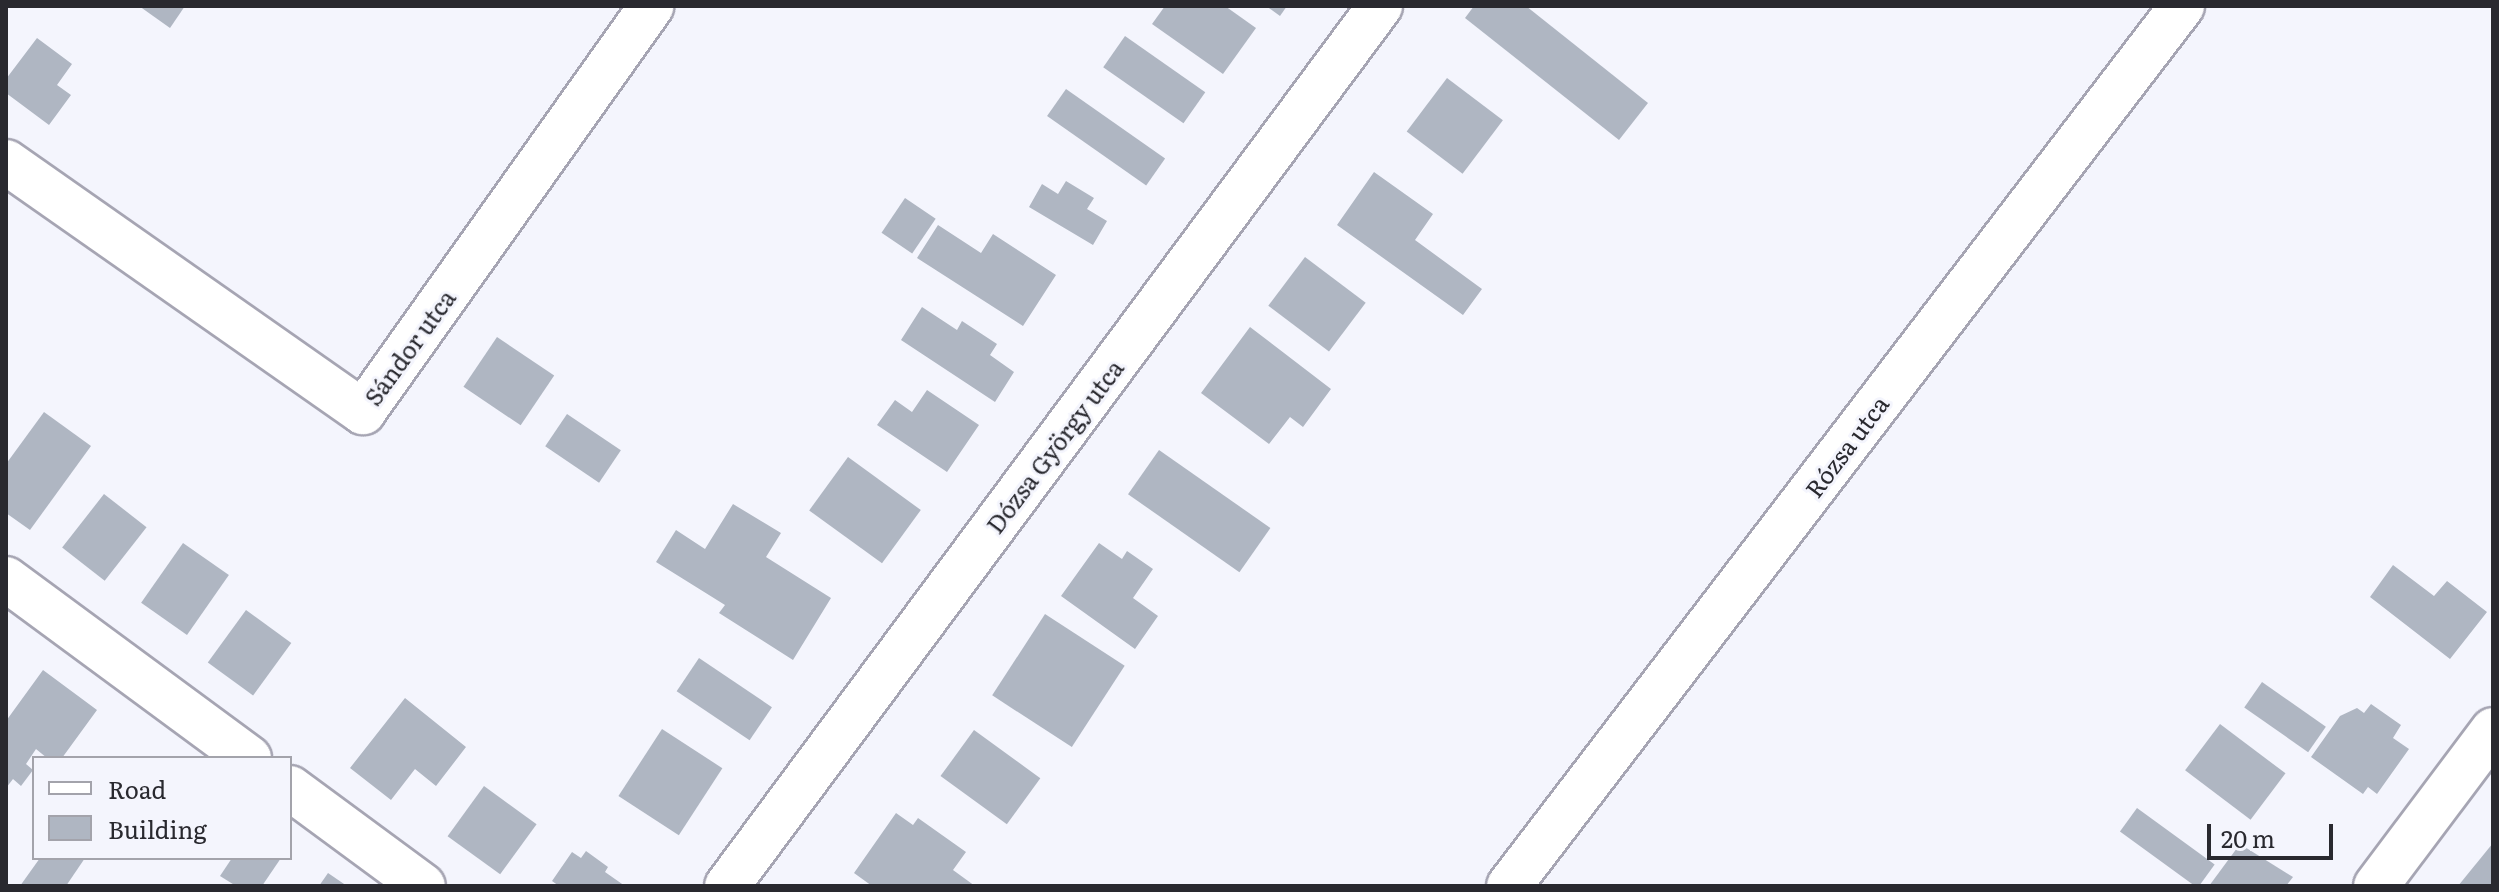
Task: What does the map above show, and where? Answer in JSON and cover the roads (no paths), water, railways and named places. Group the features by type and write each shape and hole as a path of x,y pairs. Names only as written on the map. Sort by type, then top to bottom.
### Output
{"street":[{"name":"Sándor utca","path":"6,162 363,412 652,6"},
{"name":"Dózsa György utca","path":"727,886 1380,6"},
{"name":"Rózsa utca","path":"1509,886 2182,6"},
{"path":"6,579 246,756"},
{"path":"2376,886 2493,730"},
{"path":"292,789 423,886"}]}
